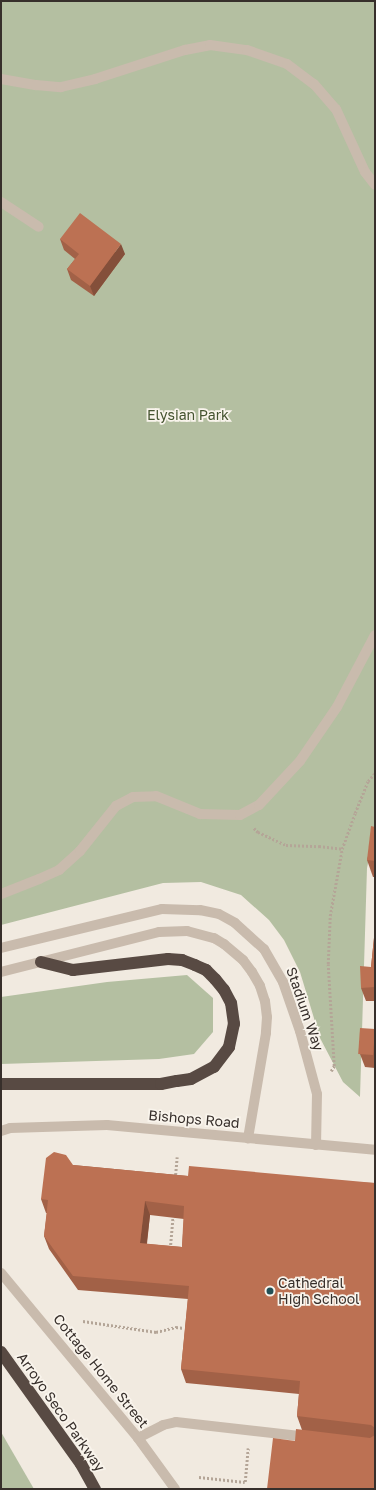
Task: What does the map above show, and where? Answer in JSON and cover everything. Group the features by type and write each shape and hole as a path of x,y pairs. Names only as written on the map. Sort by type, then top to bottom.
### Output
{"highway":[{"path":"1,1084 161,1084 191,1079 214,1067 229,1047 234,1024 231,1003 224,990 215,979 206,970 195,965 182,960 168,959 73,970 41,962"},
{"name":"Arroyo Seco Parkway","path":"1,1352 81,1464 95,1489"}],"street":[{"path":"1,79 36,85 61,87 95,79 185,50 210,45 246,50 287,64 314,84 336,109 365,172 375,185"},
{"path":"1,202 39,227"},
{"path":"1,894 39,880 59,870 80,851 116,806 133,798 156,796 200,814 240,815 259,805 300,761 337,707 375,636"},
{"name":"Stadium Way","path":"1,948 162,909 200,910 219,914 235,923 250,934 264,949 276,967 283,982 300,1031 317,1094 316,1145"},
{"path":"1,972 159,932 173,931 201,934 214,938 233,951 252,972 260,986 265,1001 267,1017 248,1138"},
{"name":"Bishops Road","path":"6,1129 107,1125 375,1150"},
{"name":"Cottage Home Street","path":"1,1273 138,1438 175,1489"},
{"path":"138,1438 163,1425 176,1422 321,1439"}],"path":[{"path":"317,1094 334,1066 328,964 330,916 342,849 368,781 375,773"},
{"path":"240,815 258,832 286,845 319,846 342,849"},
{"path":"175,1181 177,1157"},
{"path":"170,1252 173,1212"},
{"path":"83,1321 156,1332 176,1327 184,1328"},
{"path":"199,1477 245,1482 248,1446 256,1447"}],"green space":[{"name":"Elysian Park","path":"1,1 375,1 375,829 367,868 360,1097 343,1082 320,1038 300,972 284,940 269,920 241,895 201,882 163,883 1,925"},
{"path":"187,975 213,998 213,1032 194,1054 159,1059 1,1064 1,997 107,982"},
{"path":"1,1432 34,1489 1,1489"}],"building":[{"path":"80,213 121,244 90,286 67,269 79,254 60,239"},
{"path":"371,826 375,827 375,861 367,860"},
{"path":"375,928 375,987 361,988 360,966 371,967"},
{"path":"360,1028 375,1029 373,1055 358,1054"},
{"name":"Cathedral High School","path":"54,1152 66,1155 73,1165 188,1176 189,1166 375,1183 375,1428 371,1425 297,1416 300,1381 181,1369 189,1286 73,1276 44,1236 48,1200 41,1199 46,1158","holes":["145,1201 184,1206 182,1247 140,1243"]},
{"path":"296,1429 370,1438 375,1435 375,1489 267,1489 273,1438 295,1441"}],"place":[{"name":"Cathedral High School","path":"270,1291"}]}
